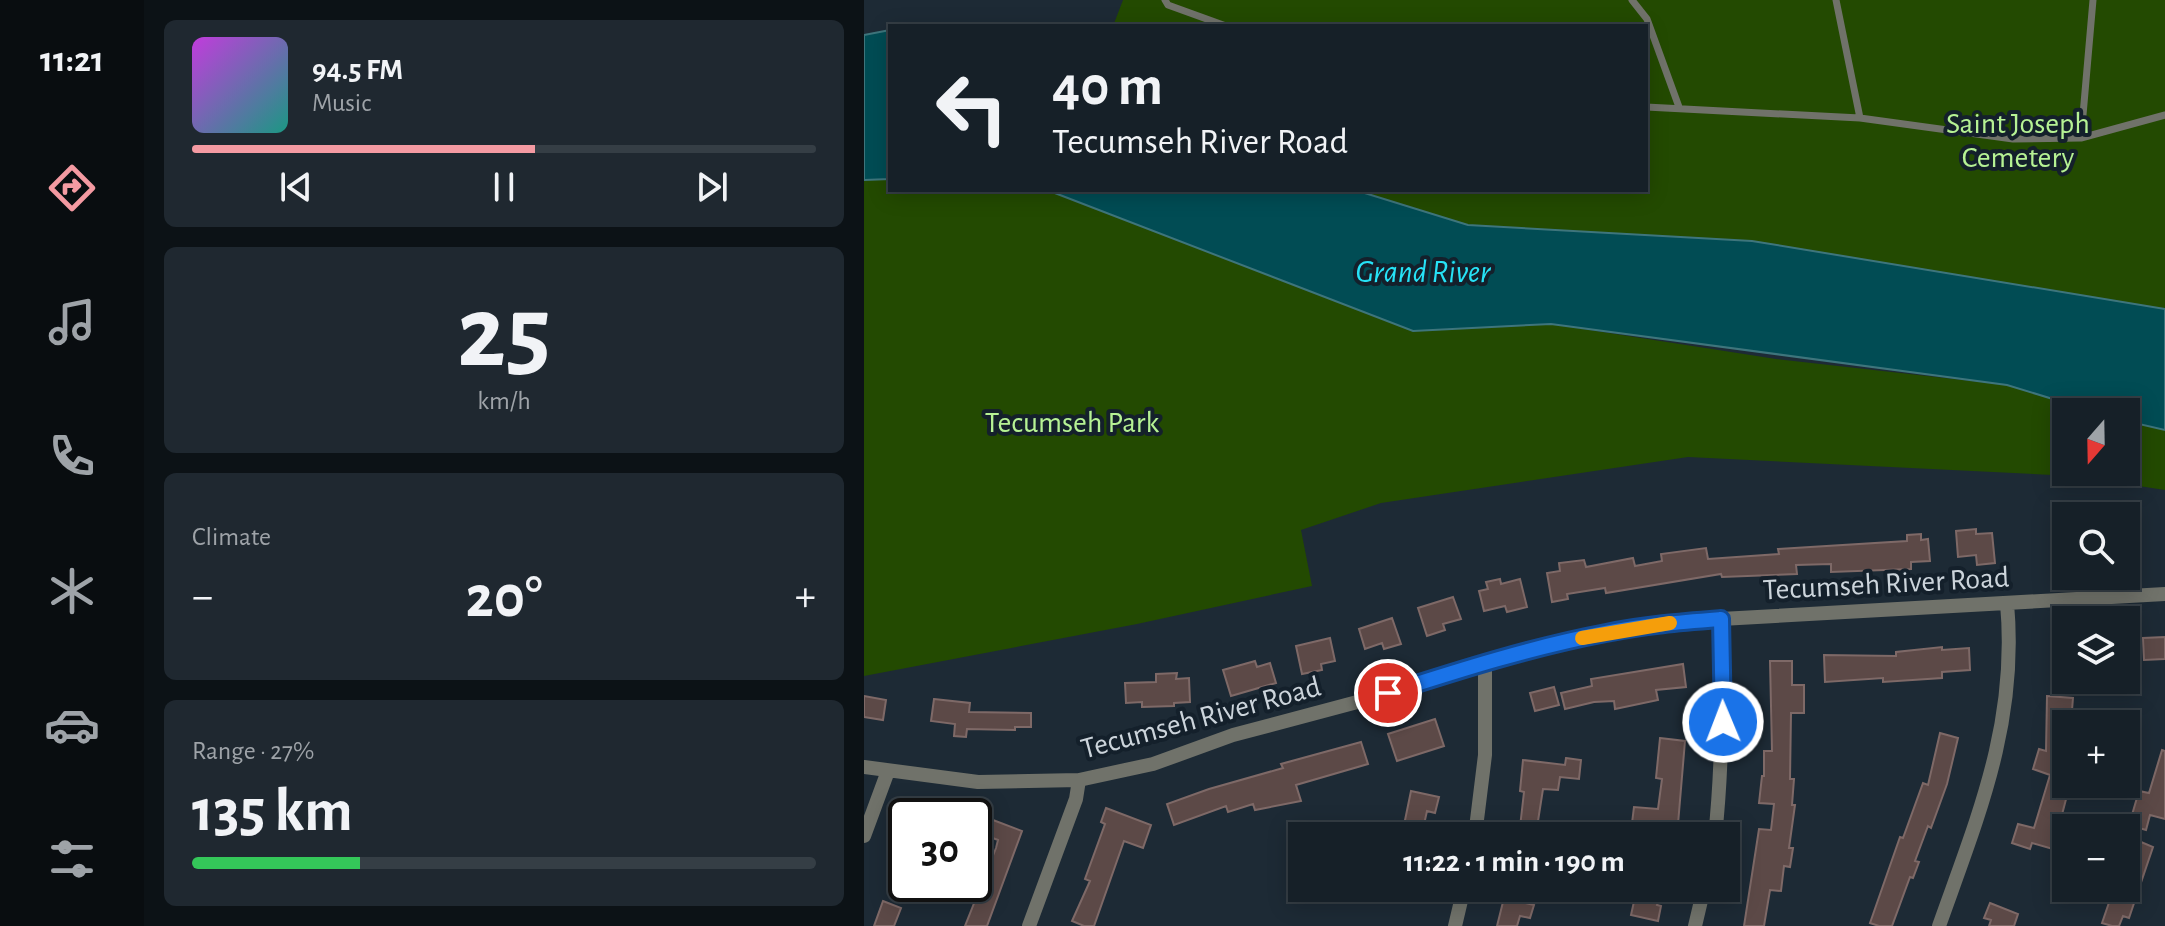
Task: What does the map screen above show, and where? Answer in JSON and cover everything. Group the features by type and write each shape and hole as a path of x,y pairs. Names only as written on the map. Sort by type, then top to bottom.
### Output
{"street":[{"name":"Tecumseh River Road","path":"864,767 978,782 1079,780 1153,764 1233,735 1361,701 1485,663 1607,632 1721,619 2165,594"},
{"path":"1939,926 1996,759 2009,671 2007,603"},
{"path":"1716,822 1723,722 1721,619"},
{"path":"1477,822 1485,755 1485,663"},
{"path":"864,836 888,771"},
{"path":"1029,926 1076,799 1079,780"},
{"path":"1455,926 1461,902"},
{"path":"1695,926 1701,902"}],"lane":[{"path":"1165,0 1168,5 1220,24"},
{"path":"1632,0 1647,19 1679,107"},
{"path":"1836,0 1860,118"},
{"path":"2081,138 2093,0"},
{"path":"1648,107 1860,118 2013,139 2081,138 2165,115"}],"green space":[{"name":"Saint Joseph Cemetery","path":"1123,0 2165,0 2165,309 1752,241 1468,225 1361,192 1648,192 1648,24 1114,24"},
{"name":"Tecumseh Park","path":"888,179 888,192 1052,192 1413,331 1551,324 1776,359 2007,385 2052,399 2052,475 1688,457 1381,503 1301,530 1312,586 1137,624 864,676 864,180"},
{"name":"Tecumseh Park","path":"2140,424 2165,430 2165,490 2139,486"}],"water":[{"path":"888,30 888,179 864,180 864,35"},
{"name":"Grand River","path":"1052,192 1361,192 1468,225 1752,241 2165,309 2165,430 2140,424 2140,398 2052,399 2007,385 1551,324 1413,331"}],"building":[{"path":"1976,529 1976,534 1992,533 1995,563 1977,565 1976,555 1958,557 1956,531"},
{"path":"1921,534 1921,540 1928,539 1930,561 1911,562 1911,569 1831,572 1831,564 1796,565 1797,574 1722,577 1721,574 1606,593 1605,588 1567,594 1568,599 1552,602 1547,573 1560,571 1559,563 1584,560 1586,567 1633,558 1635,566 1662,561 1661,554 1706,548 1708,559 1779,554 1778,549 1907,541 1907,535"},
{"path":"1500,579 1501,584 1520,579 1527,607 1507,612 1505,606 1484,611 1479,591 1488,589 1486,582"},
{"path":"1453,597 1461,619 1443,624 1445,630 1427,636 1418,608"},
{"path":"1392,618 1401,644 1384,649 1382,643 1365,649 1359,629"},
{"path":"2165,637 2165,659 2144,660 2143,638"},
{"path":"1330,638 1335,661 1321,664 1322,670 1302,674 1296,646"},
{"path":"1942,647 1942,650 1969,648 1970,670 1942,672 1942,678 1825,682 1824,655 1896,656 1896,652"},
{"path":"1255,661 1257,667 1270,663 1276,683 1231,696 1223,670"},
{"path":"1770,661 1792,661 1792,685 1804,685 1804,713 1791,713 1790,779 1794,779 1792,805 1795,805 1789,848 1793,848 1790,867 1784,866 1781,891 1770,890 1764,926 1744,926 1759,829 1771,830 1774,804 1759,803 1764,751 1772,751"},
{"path":"1683,664 1686,687 1656,690 1658,700 1615,709 1614,701 1565,709 1561,693 1592,686 1591,679"},
{"path":"1177,673 1176,679 1189,678 1190,702 1142,707 1142,702 1126,703 1125,683 1156,682 1156,674"},
{"path":"1554,687 1559,705 1535,711 1530,693"},
{"path":"864,696 886,700 883,720 864,717"},
{"path":"2047,696 2073,698 2072,710 2052,710 2052,798 2066,798 2062,814 2052,814 2052,849 2032,843 2030,849 2012,843 2018,824 2034,828 2050,775 2033,769 2039,749 2046,751"},
{"path":"934,699 970,703 969,712 1031,713 1031,727 1015,727 1015,730 967,729 966,737 954,736 955,724 931,721"},
{"path":"1435,719 1444,746 1397,761 1388,734"},
{"path":"1940,733 1958,738 1947,784 1915,861 1919,862 1913,878 1910,877 1892,926 1870,923 1900,837 1903,838 1923,783 1928,785"},
{"path":"1660,738 1685,741 1678,822 1632,822 1634,807 1658,809 1662,779 1656,778"},
{"path":"1361,742 1368,764 1296,785 1301,801 1255,810 1253,804 1228,812 1226,806 1174,825 1167,804 1283,768 1281,764"},
{"path":"2162,750 2165,751 2165,819 2150,815 2146,830 2140,828 2140,814 2132,814 2140,791 2149,793"},
{"path":"1566,758 1581,760 1579,779 1560,777 1558,790 1543,789 1538,821 1542,822 1521,822 1523,760 1565,765"},
{"path":"1411,791 1439,797 1435,813 1427,811 1425,822 1405,822"},
{"path":"1106,808 1151,825 1143,848 1124,841 1094,926 1084,926 1072,921 1090,881 1085,879 1105,824 1101,822"},
{"path":"993,820 1022,831 987,926 965,926 975,902 992,902 992,858 998,840 992,838"},
{"path":"2140,842 2153,847 2140,885"},
{"path":"883,901 901,908 894,926 874,926"},
{"path":"1503,902 1534,905 1530,918 1520,916 1517,926 1497,926"},
{"path":"1634,902 1658,902 1657,905 1661,906 1658,921 1631,915"},
{"path":"2109,902 2134,902 2129,918 2123,916 2119,926 2102,923"},
{"path":"1990,903 2018,914 2014,926 1989,926 1991,920 1984,918"}],"slow traffic":[{"path":"1582,638 1670,623"}],"route":[{"path":"1388,693 1584,637 1659,624 1721,619 1723,722"}]}
